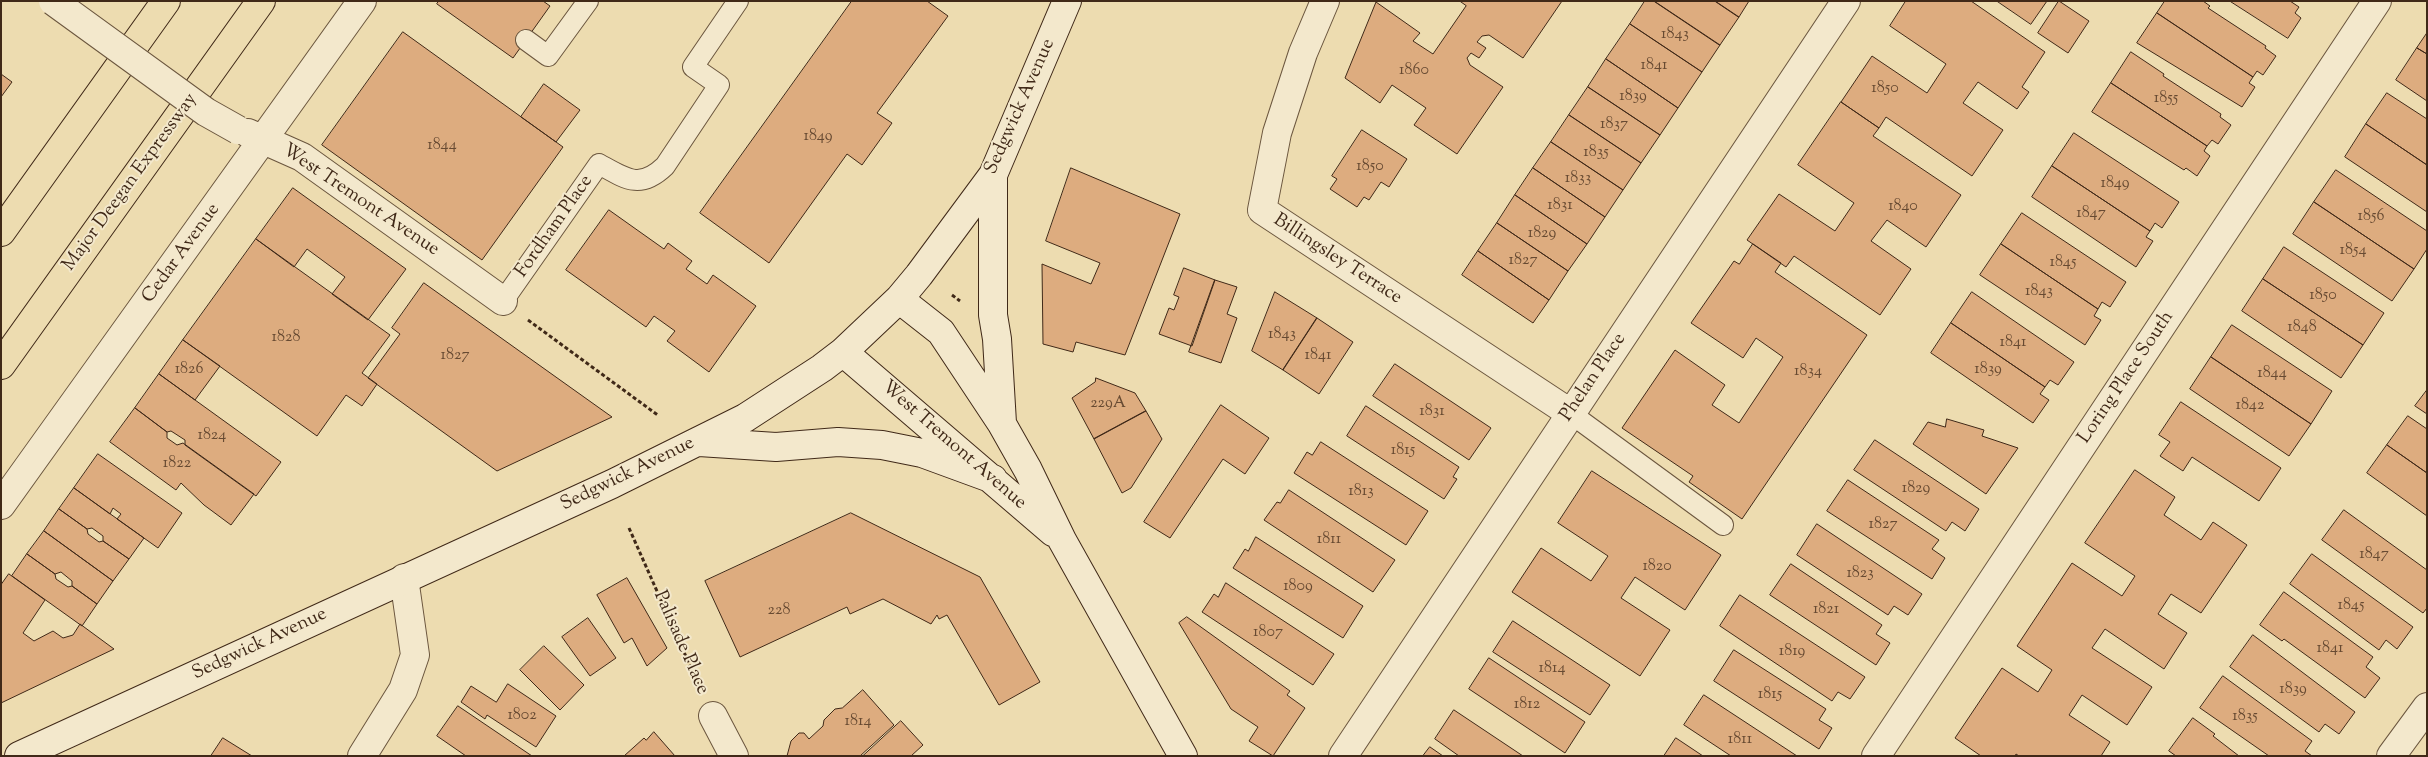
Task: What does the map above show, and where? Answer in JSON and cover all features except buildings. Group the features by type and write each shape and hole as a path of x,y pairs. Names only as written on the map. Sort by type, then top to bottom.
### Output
{"highway":[{"path":"1,232 166,1"},
{"name":"Major Deegan Expressway","path":"1,365 261,1"}],"street":[{"name":"West Tremont Avenue","path":"52,1 206,112 238,130 264,139 302,157 503,301"},
{"name":"Cedar Avenue","path":"1,505 362,1"},
{"name":"Sedgwick Avenue","path":"19,756 612,484 768,404 843,352 899,299 993,175 1067,1"},
{"name":"Billingsley Terrace","path":"1325,1 1303,53 1278,133 1262,210 1570,413"},
{"name":"Phelan Place","path":"1343,756 1846,1"},
{"name":"Loring Place South","path":"1876,756 2377,1"},
{"path":"993,175 993,315 997,339 1002,424"},
{"name":"West Tremont Avenue","path":"899,299 941,332 1002,424 1028,470 1062,540 1183,756"},
{"name":"West Tremont Avenue","path":"843,352 1062,540"},
{"path":"697,442 776,446 838,442 890,446 954,464 993,479"},
{"path":"362,756 403,690 415,655 404,578"},
{"path":"2391,756 2427,707"},
{"name":"Palisade Place","path":"713,716 734,756"}],"lane":[{"path":"526,40 548,56 588,1"},
{"name":"Fordham Place","path":"503,301 600,164 622,177 644,181 665,166 719,85 693,67 738,1"},
{"path":"1570,413 1724,525"}],"path":[{"path":"503,301 659,416"},
{"name":"Palisade Place","path":"629,528 713,716"}]}
